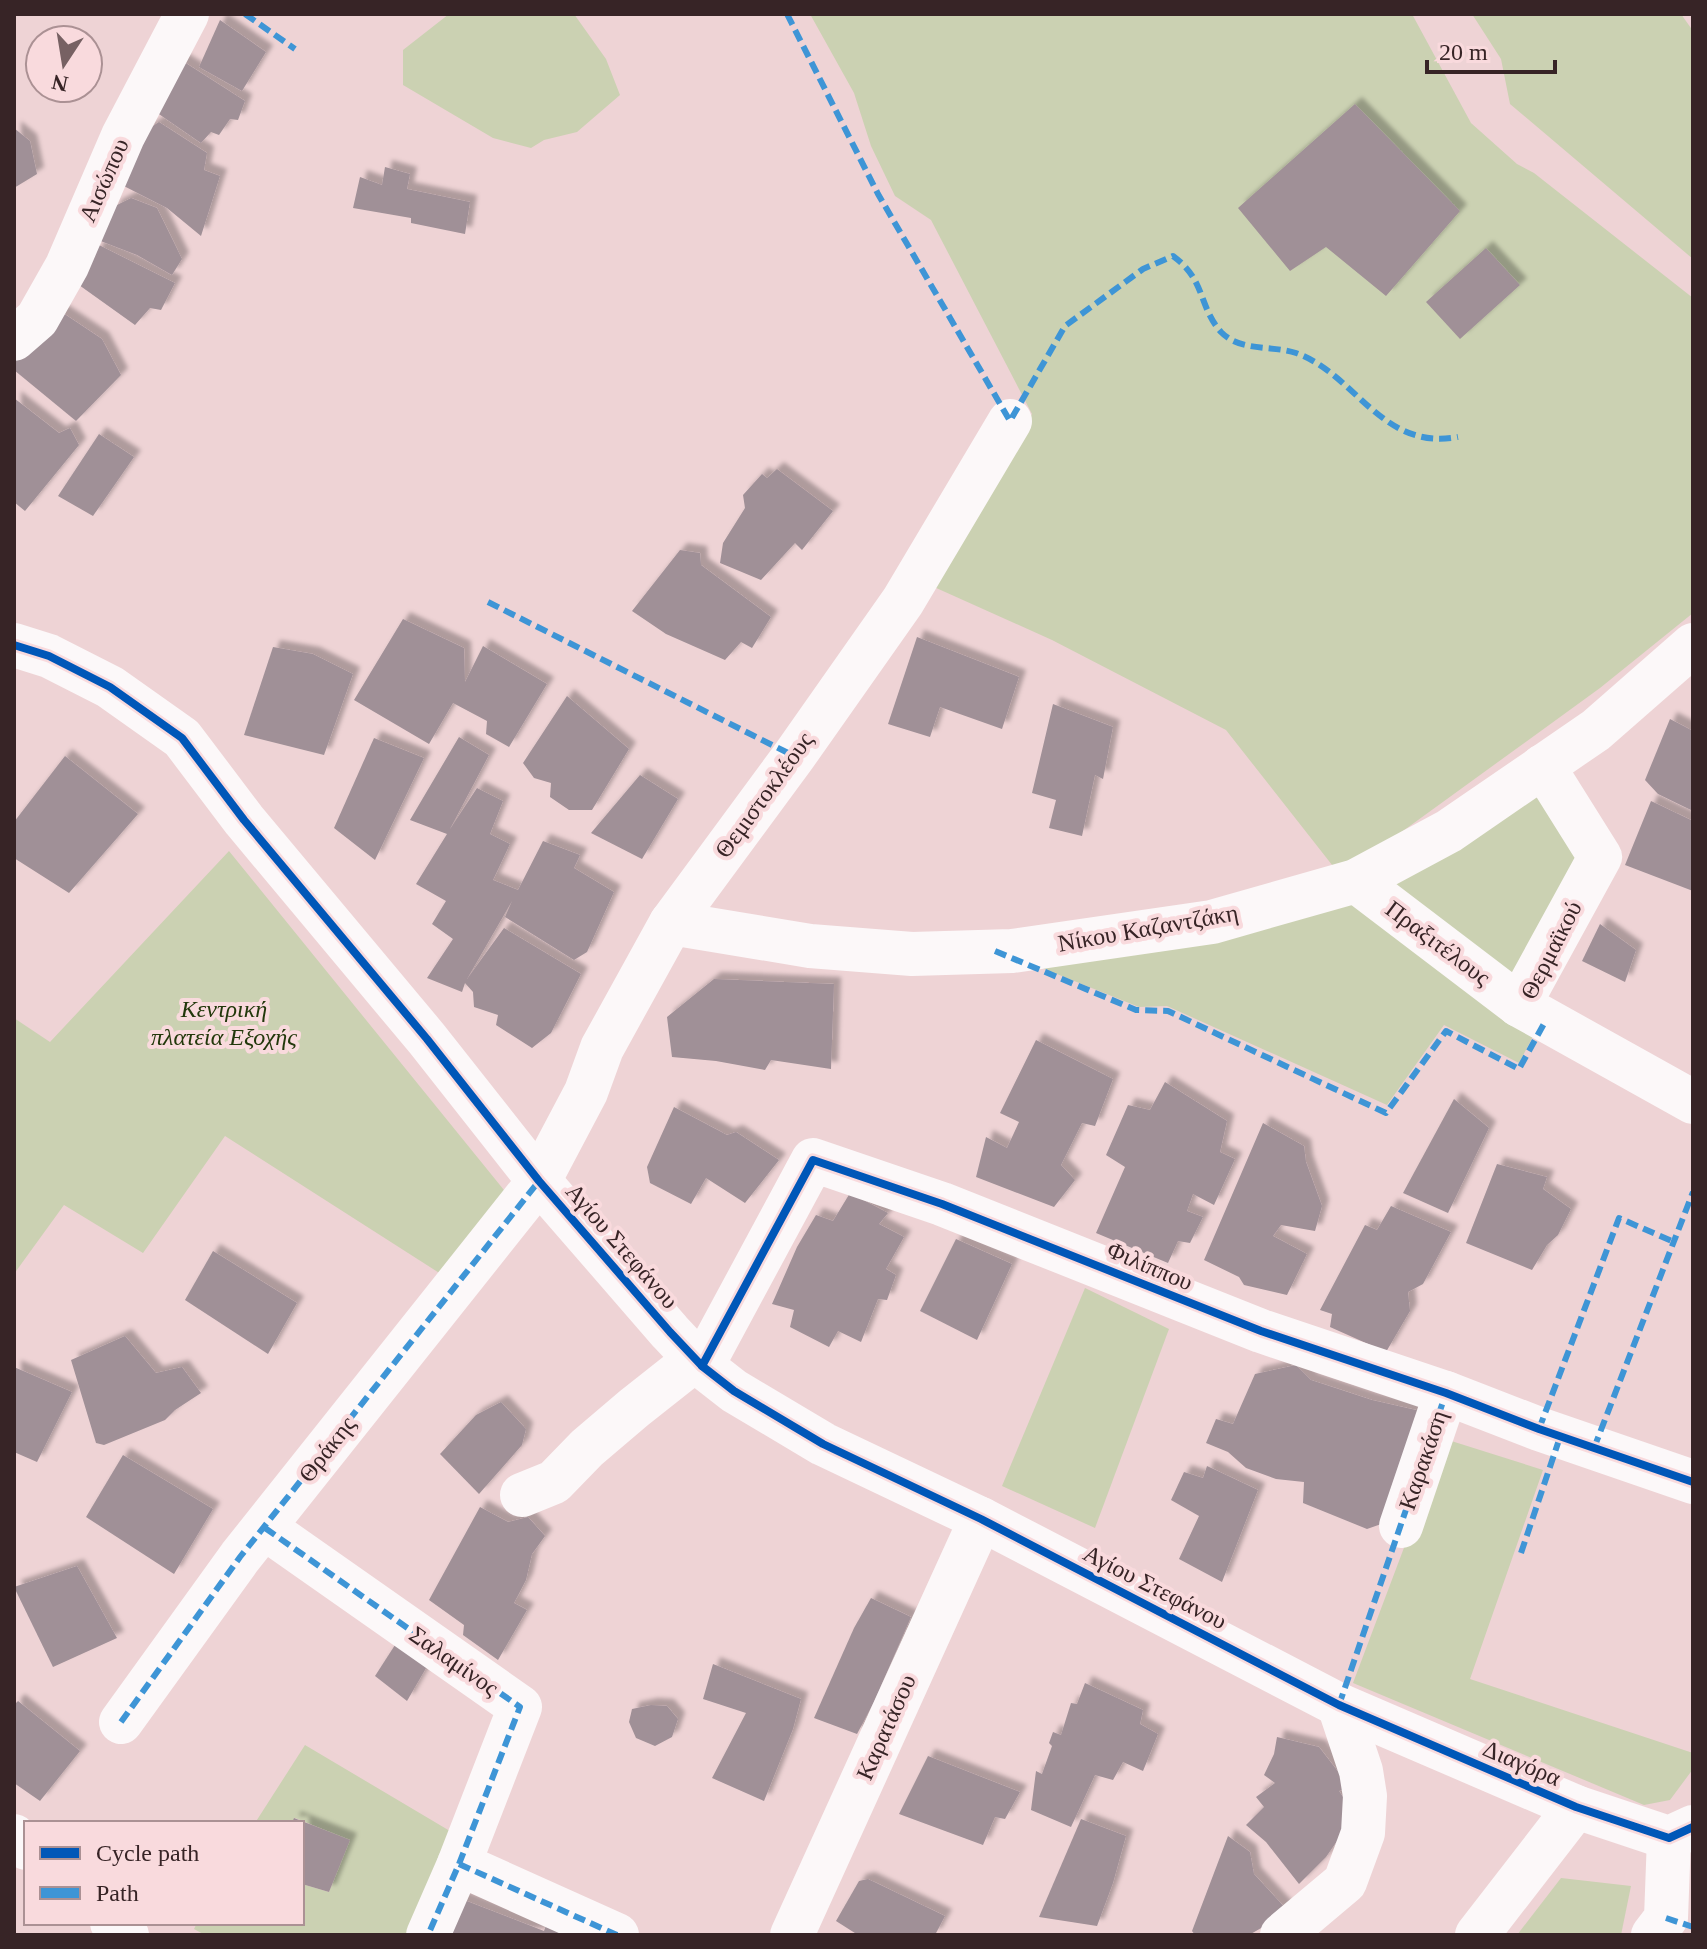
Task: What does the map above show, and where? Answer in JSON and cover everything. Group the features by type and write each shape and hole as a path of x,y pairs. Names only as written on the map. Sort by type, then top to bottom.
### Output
{"street":[{"name":"Αισώπου","path":"14,339 37,319 67,266 123,136 187,14"},
{"name":"Θεμιστοκλέους","path":"539,1181 586,1092 602,1048 671,923 903,601 1010,421"},
{"name":"Αγίου Στεφάνου","path":"14,645 49,656 110,687 182,738 244,820 427,1039 539,1181 699,1362 734,1391 823,1444 981,1519 1339,1705"},
{"name":"Νίκου Καζαντζάκη","path":"671,923 810,946 912,954 1012,951 1212,922 1356,881 1449,831 1596,730 1693,645"},
{"name":"Θερμαϊκού","path":"1543,766 1600,857 1519,1005 1693,1102"},
{"name":"Πραξιτέλους","path":"1356,881 1519,1005"},
{"name":"Φιλίππου","path":"699,1362 813,1160 942,1204 1246,1325 1693,1482"},
{"name":"Θράκης","path":"121,1722 240,1557 539,1181"},
{"path":"522,1495 554,1482 622,1418 699,1362"},
{"name":"Καρακάση","path":"1401,1526 1446,1393"},
{"name":"Καρατάσου","path":"792,1935 981,1519"},
{"name":"Σαλαμίνος","path":"265,1528 520,1707 428,1935"},
{"path":"1282,1935 1345,1882 1363,1833 1365,1796 1361,1771 1339,1705"},
{"name":"Διαγόρα","path":"1339,1705 1576,1807 1681,1833"},
{"name":"Διαγόρα","path":"1477,1935 1576,1807"},
{"path":"1667,1929 1681,1833"},
{"path":"459,1864 617,1935"}],"green space":[{"path":"449,14 574,14 606,59 620,95 577,132 544,140 531,148 493,138 403,85 403,50"},
{"path":"810,14 1412,14 1471,123 1517,164 1534,173 1693,298 1693,613 1600,688 1396,836 1336,870 1226,730 1052,640 934,587 1032,414 931,220 895,196 871,146 854,93"},
{"path":"1472,14 1681,14 1693,31 1693,259 1510,104 1501,59"},
{"path":"1545,793 1585,866 1514,994 1371,884"},
{"name":"Κεντρική πλατεία Εξοχής","path":"229,851 508,1195 444,1276 225,1136 143,1253 64,1205 14,1274 14,1018 50,1042"},
{"path":"1358,889 1540,1023 1519,1063 1444,1025 1387,1105 1167,1006 1139,1007 1022,960"},
{"path":"1085,1288 1169,1329 1095,1528 1002,1486"},
{"path":"1445,1439 1543,1470 1470,1679 1693,1753 1693,1769 1670,1800 1644,1805 1353,1683"},
{"path":"305,1745 455,1834 410,1935 205,1935 194,1929 196,1925 304,1925 304,1885 329,1892 349,1840 295,1818 293,1821 256,1821"},
{"path":"1561,1878 1631,1886 1621,1935 1517,1935"}],"building":[{"path":"220,20 266,52 242,91 199,67"},
{"path":"181,60 245,101 238,120 230,119 219,135 211,132 201,143 153,110"},
{"path":"1355,104 1460,211 1386,296 1326,247 1290,271 1238,208"},
{"path":"159,122 207,153 204,170 220,176 201,236 167,208 116,182 136,137"},
{"path":"14,128 30,141 37,174 14,188"},
{"path":"385,167 410,174 407,189 470,202 465,234 411,223 411,218 353,208 360,177 382,185"},
{"path":"131,198 157,208 182,259 172,275 137,255 98,240 115,206"},
{"path":"99,245 175,283 161,310 150,308 135,325 79,285"},
{"path":"1486,248 1520,285 1460,339 1426,302"},
{"path":"60,311 102,339 121,375 76,421 14,370 14,351"},
{"path":"14,398 59,433 70,428 79,445 25,511 14,502"},
{"path":"99,434 134,457 93,516 58,496"},
{"path":"777,469 833,511 802,550 795,543 761,580 720,563 723,543 745,508 743,495 762,474 767,478"},
{"path":"680,550 700,553 701,565 771,617 752,648 741,642 725,660 666,634 632,611"},
{"path":"403,619 464,648 465,682 483,646 547,684 509,747 486,734 487,721 453,703 429,744 354,700"},
{"path":"917,637 1019,677 1002,729 940,707 930,737 888,724"},
{"path":"273,647 313,654 353,674 324,755 244,735"},
{"path":"567,696 629,749 592,810 569,810 550,797 551,783 534,778 523,763"},
{"path":"1053,704 1113,727 1103,779 1095,775 1082,836 1049,828 1056,800 1032,793"},
{"path":"1670,719 1693,731 1693,811 1658,794 1645,780"},
{"path":"459,737 489,755 450,829 477,788 503,801 490,834 510,844 493,880 518,890 543,841 580,855 574,868 614,892 587,952 574,960 505,917 512,901 467,979 504,928 581,974 551,1033 532,1048 496,1025 498,1015 474,1007 473,992 465,983 462,992 427,978 453,939 432,924 446,901 416,884 447,834 410,820"},
{"path":"374,738 424,758 375,860 334,828"},
{"path":"65,756 138,814 69,893 14,858 14,822"},
{"path":"640,775 678,799 642,859 591,833"},
{"path":"1651,801 1693,821 1693,891 1625,865"},
{"path":"1600,924 1636,950 1625,982 1582,961"},
{"path":"714,979 834,984 831,1069 771,1060 765,1070 672,1057 667,1017"},
{"path":"1036,1040 1113,1079 1095,1126 1082,1123 1061,1165 1075,1180 1054,1207 976,1177 986,1137 1007,1148 1019,1122 1000,1113"},
{"path":"1165,1082 1227,1121 1220,1152 1235,1159 1214,1205 1193,1194 1187,1211 1203,1217 1190,1243 1178,1241 1168,1263 1096,1233 1125,1167 1106,1155 1128,1105 1150,1110"},
{"path":"1454,1099 1489,1128 1448,1213 1403,1193"},
{"path":"674,1107 727,1135 736,1132 779,1160 745,1203 706,1178 691,1204 650,1183 647,1167"},
{"path":"1263,1123 1304,1146 1306,1162 1322,1206 1315,1231 1281,1225 1273,1236 1307,1254 1287,1295 1244,1285 1239,1277 1204,1260"},
{"path":"1497,1164 1547,1177 1543,1189 1571,1209 1558,1235 1547,1245 1532,1270 1466,1243"},
{"path":"850,1193 888,1213 879,1224 904,1237 886,1269 896,1275 887,1300 878,1299 861,1342 838,1331 829,1347 790,1327 794,1310 772,1304 797,1247 816,1215 833,1221"},
{"path":"1391,1206 1451,1232 1423,1284 1408,1292 1410,1311 1386,1352 1330,1327 1332,1314 1320,1310 1365,1225 1377,1230"},
{"path":"956,1239 1012,1264 977,1340 920,1311"},
{"path":"213,1251 297,1303 268,1354 185,1300"},
{"path":"125,1336 156,1373 182,1367 201,1393 165,1420 104,1445 96,1443 71,1360"},
{"path":"1296,1365 1311,1380 1372,1400 1429,1413 1387,1522 1367,1529 1303,1503 1304,1482 1276,1479 1246,1468 1228,1452 1206,1443 1216,1419 1233,1424 1255,1374"},
{"path":"14,1367 72,1392 37,1462 14,1452"},
{"path":"501,1402 526,1429 522,1445 479,1494 440,1454 476,1415"},
{"path":"123,1455 213,1509 174,1574 86,1517"},
{"path":"1207,1466 1258,1490 1222,1582 1179,1559 1199,1516 1171,1500 1184,1472 1203,1478"},
{"path":"480,1507 508,1522 528,1517 545,1536 532,1554 526,1580 514,1603 527,1610 498,1660 463,1635 464,1625 429,1600"},
{"path":"77,1566 117,1638 53,1667 14,1587"},
{"path":"871,1598 911,1617 857,1734 814,1718 854,1628"},
{"path":"395,1645 429,1663 407,1701 375,1676"},
{"path":"713,1664 801,1699 793,1729 764,1801 712,1778 746,1713 703,1699"},
{"path":"1085,1683 1143,1710 1140,1724 1158,1734 1143,1771 1123,1762 1113,1780 1095,1775 1071,1827 1031,1810 1036,1771 1042,1774 1052,1746 1049,1743 1053,1732 1061,1735 1071,1703 1077,1704"},
{"path":"18,1701 80,1751 40,1801 14,1783 14,1705"},
{"path":"667,1706 678,1719 672,1737 655,1746 636,1738 629,1722 632,1709"},
{"path":"1277,1737 1319,1747 1350,1787 1339,1791 1355,1815 1326,1857 1299,1884 1266,1842 1246,1825 1264,1807 1256,1797 1275,1783 1264,1775 1274,1754"},
{"path":"928,1756 1020,1792 1005,1819 995,1817 983,1845 899,1814"},
{"path":"1081,1819 1126,1836 1097,1926 1039,1917"},
{"path":"304,1822 350,1840 329,1892 304,1885"},
{"path":"1228,1836 1250,1852 1254,1874 1289,1912 1249,1935 1195,1935 1192,1931"},
{"path":"868,1879 945,1916 935,1935 858,1935 836,1921 859,1881"},
{"path":"459,1898 544,1931 550,1915 606,1935 446,1935"}],"marked path":[{"path":"245,14 295,49"},
{"path":"787,14 878,194 1010,421 1065,326 1143,269 1173,256 1191,274 1208,313 1229,338 1237,343 1296,353 1317,364 1389,422 1409,433 1431,438 1458,437"},
{"path":"488,602 794,756"},
{"path":"995,951 1136,1010 1168,1011 1386,1113 1446,1031 1519,1069 1546,1020"},
{"path":"121,1722 240,1557 539,1181"},
{"path":"1594,1448 1693,1192"},
{"path":"1539,1429 1619,1218 1674,1242"},
{"path":"1339,1705 1446,1393"},
{"path":"1521,1553 1560,1437"},
{"path":"265,1528 520,1707 428,1935"},
{"path":"459,1864 617,1935"},
{"path":"1666,1918 1693,1927"}],"cycle path":[{"path":"14,645 49,656 110,687 182,738 244,820 427,1039 539,1181 670,1332 702,1366 734,1391 823,1444 981,1519 1339,1705 1576,1807 1669,1838 1693,1827"},
{"path":"702,1366 813,1160 942,1204 1261,1331 1446,1393 1693,1482"}]}
